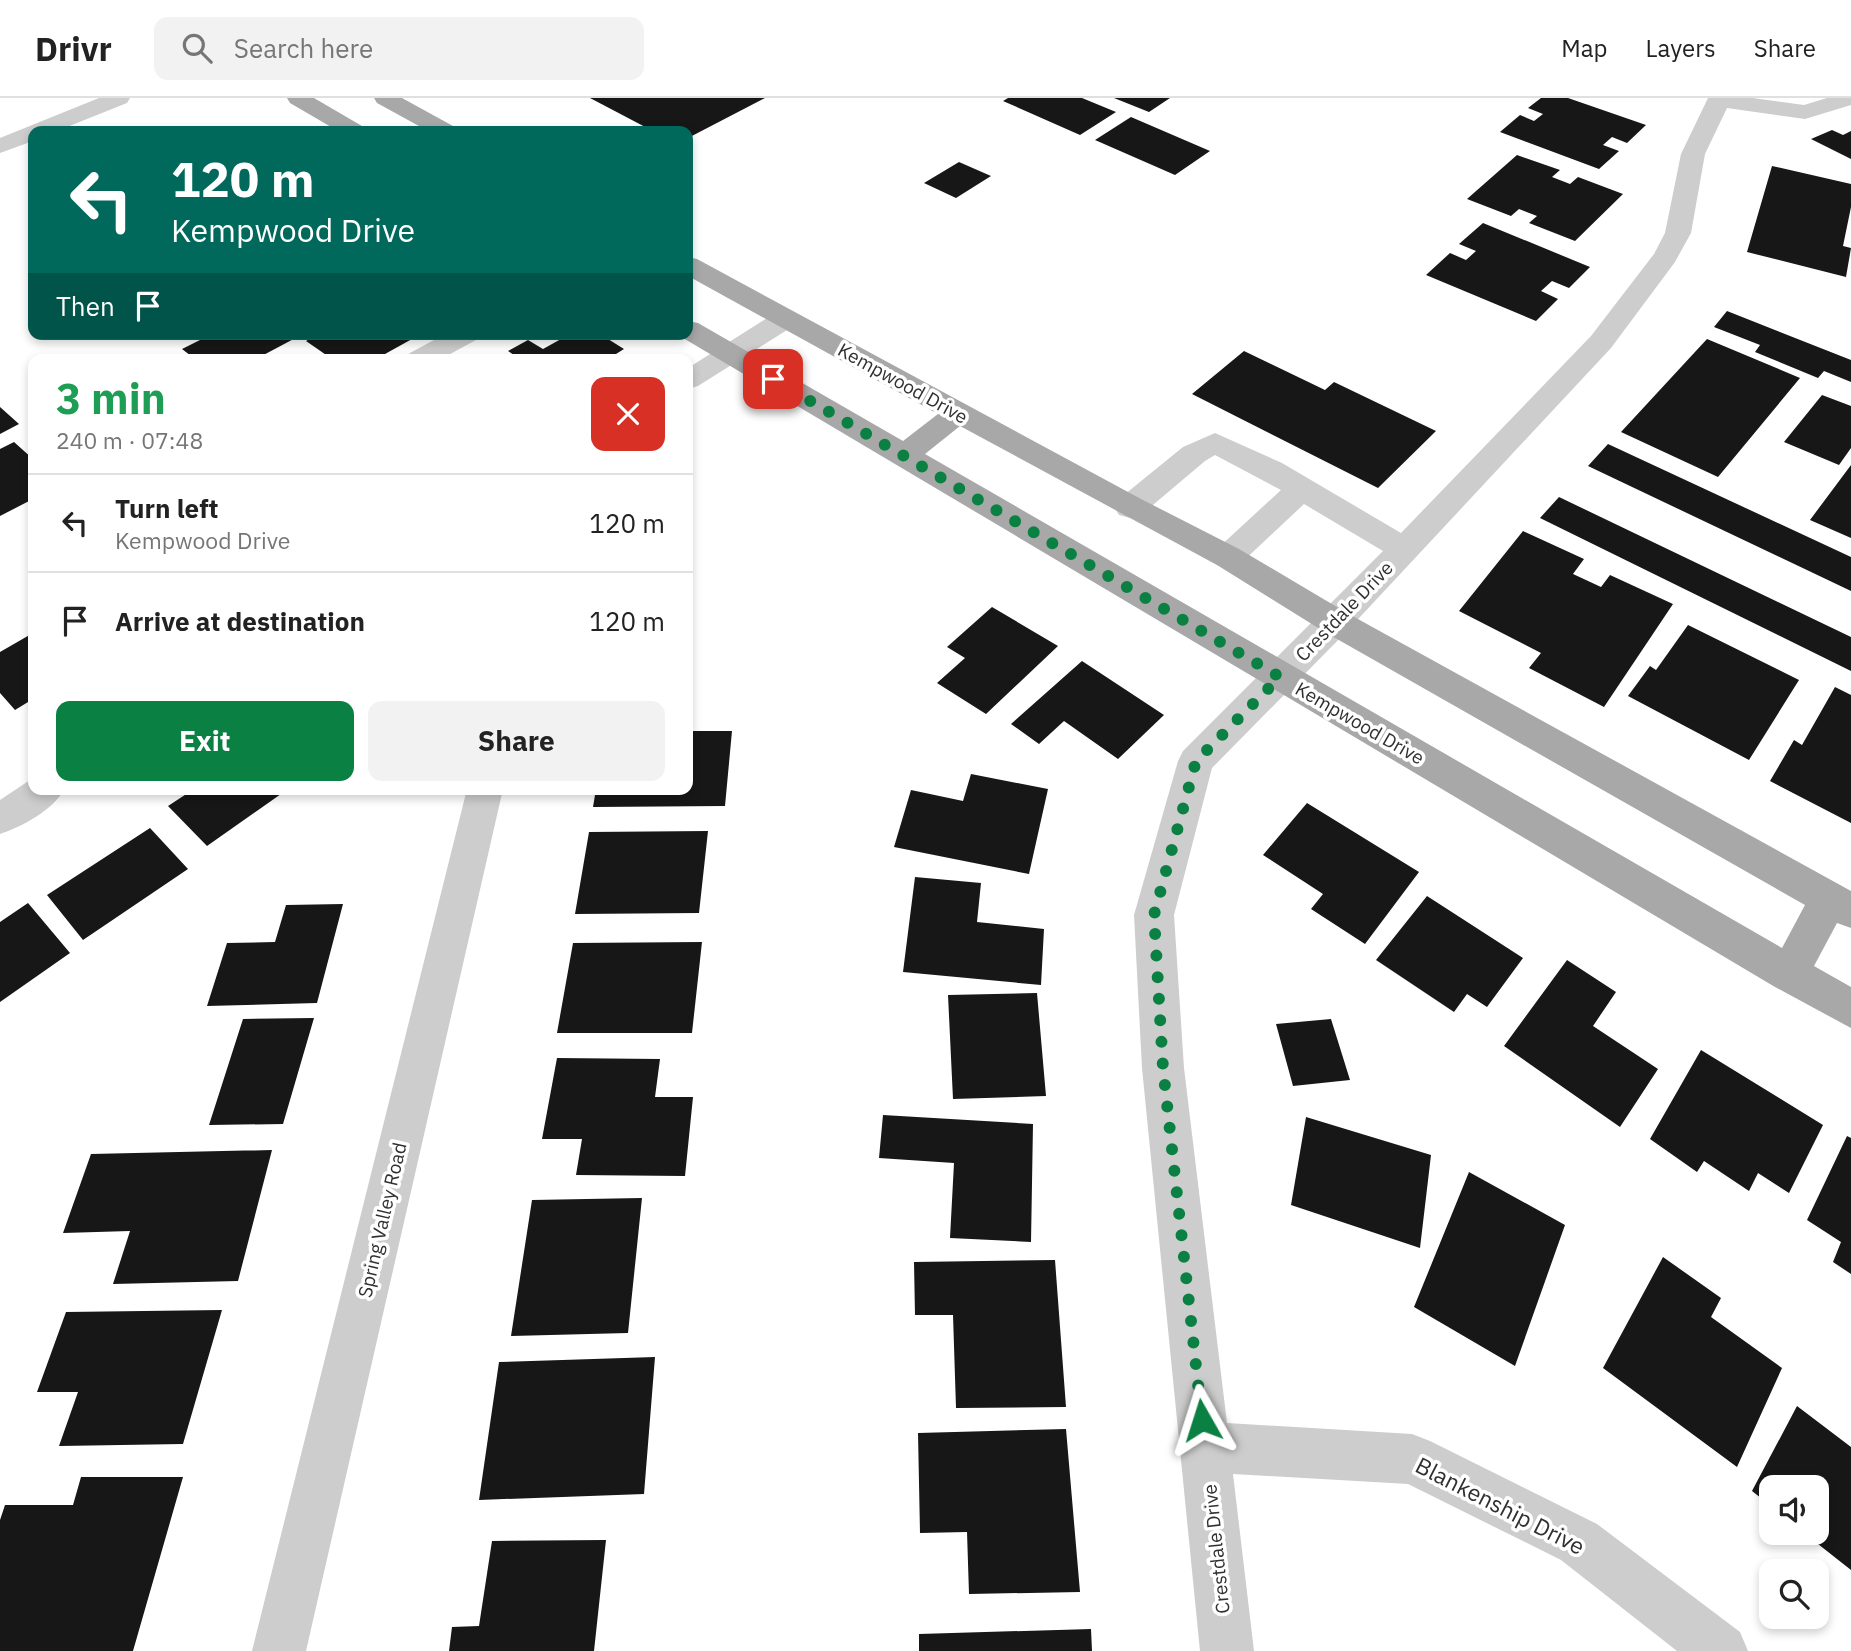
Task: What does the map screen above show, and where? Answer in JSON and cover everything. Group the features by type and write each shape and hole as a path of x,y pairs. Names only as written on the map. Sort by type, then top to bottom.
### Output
{"main road":[{"path":"298,98 346,126"},
{"path":"385,98 435,126"},
{"path":"392,126 418,117"},
{"name":"Kempwood Drive","path":"693,268 1130,508 1228,557 1335,622 1840,905"},
{"name":"Kempwood Drive","path":"693,333 1851,1009"},
{"path":"904,456 958,413"},
{"path":"1789,974 1840,905"}],"street":[{"path":"50,126 119,98"},
{"path":"1719,99 1804,112 1851,98"},
{"name":"Crestdale Drive","path":"1227,1651 1163,1068 1154,915 1196,761 1335,622 1601,342 1666,256 1678,233 1693,154 1719,99"},
{"path":"0,146 28,135"},
{"path":"693,377 785,319"},
{"path":"429,354 455,340"},
{"path":"1130,508 1194,454 1215,443 1270,470 1404,549"},
{"path":"1228,557 1301,489"},
{"path":"0,819 37,795"},
{"name":"Spring Valley Road","path":"279,1651 484,795"},
{"name":"Blankenship Drive","path":"1205,1447 1412,1459 1579,1542 1721,1651"}],"building":[{"path":"590,98 765,98 693,135 693,126 643,126"},
{"path":"1008,98 1082,98 1116,112 1080,135 1003,101"},
{"path":"1114,98 1170,98 1149,112"},
{"path":"1541,98 1568,98 1646,125 1627,143 1612,137 1603,145 1619,151 1599,169 1500,132 1520,115 1534,121 1543,114 1528,108"},
{"path":"1131,117 1210,151 1175,175 1095,140"},
{"path":"1832,130 1843,135 1851,131 1851,159 1811,139"},
{"path":"1517,155 1560,170 1552,177 1570,184 1578,177 1623,194 1575,241 1529,223 1537,216 1519,209 1511,216 1467,199"},
{"path":"959,162 991,176 956,198 924,183"},
{"path":"1772,166 1851,184 1851,207 1843,246 1851,248 1846,277 1747,252"},
{"path":"1483,223 1590,267 1569,288 1552,281 1541,291 1558,299 1536,321 1426,275 1450,253 1466,260 1476,251 1459,244"},
{"path":"1727,311 1851,360 1851,382 1824,371 1818,378 1755,352 1760,345 1714,327"},
{"path":"1707,339 1800,378 1718,477 1621,432"},
{"path":"200,340 292,340 265,354 188,354 182,349"},
{"path":"410,340 385,354 325,354 306,341"},
{"path":"528,340 543,349 559,340 610,340 624,349 616,354 512,354 508,351"},
{"path":"1244,351 1325,390 1334,382 1436,431 1378,488 1192,394"},
{"path":"1822,395 1851,406 1851,448 1839,465 1784,442"},
{"path":"0,407 19,424 0,434"},
{"path":"14,442 28,455 28,502 0,516 0,449"},
{"path":"1608,444 1851,557 1851,591 1588,466"},
{"path":"1851,465 1851,538 1810,520"},
{"path":"1559,497 1851,637 1851,671 1540,518"},
{"path":"1523,531 1584,559 1573,574 1601,587 1610,575 1673,604 1604,707 1529,668 1541,653 1459,611"},
{"path":"992,607 1058,646 986,714 937,683 965,658 947,647"},
{"path":"1688,625 1799,680 1749,760 1628,696 1650,666 1656,670"},
{"path":"28,636 28,702 15,710 0,693 0,652"},
{"path":"1082,661 1164,715 1118,759 1064,721 1039,744 1011,724"},
{"path":"1835,687 1851,695 1851,823 1770,781 1794,740 1802,745"},
{"path":"693,731 732,731 725,806 593,807 595,795 693,795"},
{"path":"971,774 1048,789 1029,874 894,847 911,790 963,801"},
{"path":"185,795 279,795 207,846 168,806"},
{"path":"1307,803 1419,872 1365,944 1311,909 1323,894 1263,855"},
{"path":"150,828 188,869 83,940 47,895"},
{"path":"708,831 699,913 575,914 589,832"},
{"path":"915,877 981,883 977,922 1044,929 1041,985 903,972"},
{"path":"1427,896 1523,958 1487,1007 1467,994 1454,1012 1376,960"},
{"path":"28,903 70,953 0,1002 0,922"},
{"path":"343,904 317,1003 207,1006 227,943 275,942 286,905"},
{"path":"702,942 692,1033 557,1033 573,943"},
{"path":"1567,960 1616,992 1593,1026 1658,1069 1620,1127 1504,1046"},
{"path":"1037,993 1046,1096 953,1099 948,995"},
{"path":"314,1018 283,1124 209,1125 243,1019"},
{"path":"1331,1019 1350,1080 1293,1086 1276,1024"},
{"path":"1701,1050 1823,1125 1789,1193 1758,1173 1749,1191 1704,1161 1697,1172 1650,1139"},
{"path":"557,1058 660,1059 655,1097 693,1097 685,1176 576,1175 582,1139 542,1139"},
{"path":"883,1115 1033,1124 1031,1242 950,1238 954,1163 879,1158"},
{"path":"1306,1117 1431,1155 1420,1248 1291,1205"},
{"path":"1847,1136 1851,1138 1851,1274 1833,1262 1841,1242 1807,1220"},
{"path":"272,1150 238,1281 113,1284 130,1231 63,1233 91,1154"},
{"path":"1469,1172 1565,1225 1515,1366 1414,1307"},
{"path":"642,1198 628,1333 511,1336 532,1200"},
{"path":"1663,1257 1721,1298 1711,1317 1782,1368 1737,1467 1603,1368"},
{"path":"1055,1260 1066,1407 956,1408 953,1315 915,1315 914,1262"},
{"path":"222,1310 183,1444 59,1446 78,1392 37,1392 66,1312"},
{"path":"655,1357 644,1494 479,1500 499,1362"},
{"path":"1797,1406 1851,1447 1851,1570 1819,1545 1829,1545 1829,1475 1760,1475"},
{"path":"1066,1429 1080,1592 969,1594 967,1532 920,1533 918,1433"},
{"path":"81,1477 183,1477 133,1651 0,1651 0,1520 5,1505 73,1505"},
{"path":"1759,1478 1759,1497 1752,1491"},
{"path":"606,1540 594,1651 449,1651 452,1627 479,1626 492,1541"},
{"path":"1091,1629 1092,1651 919,1651 919,1634"}],"route":[{"path":"773,379 1280,677 1196,761 1154,915 1163,1068 1202,1420"}]}
